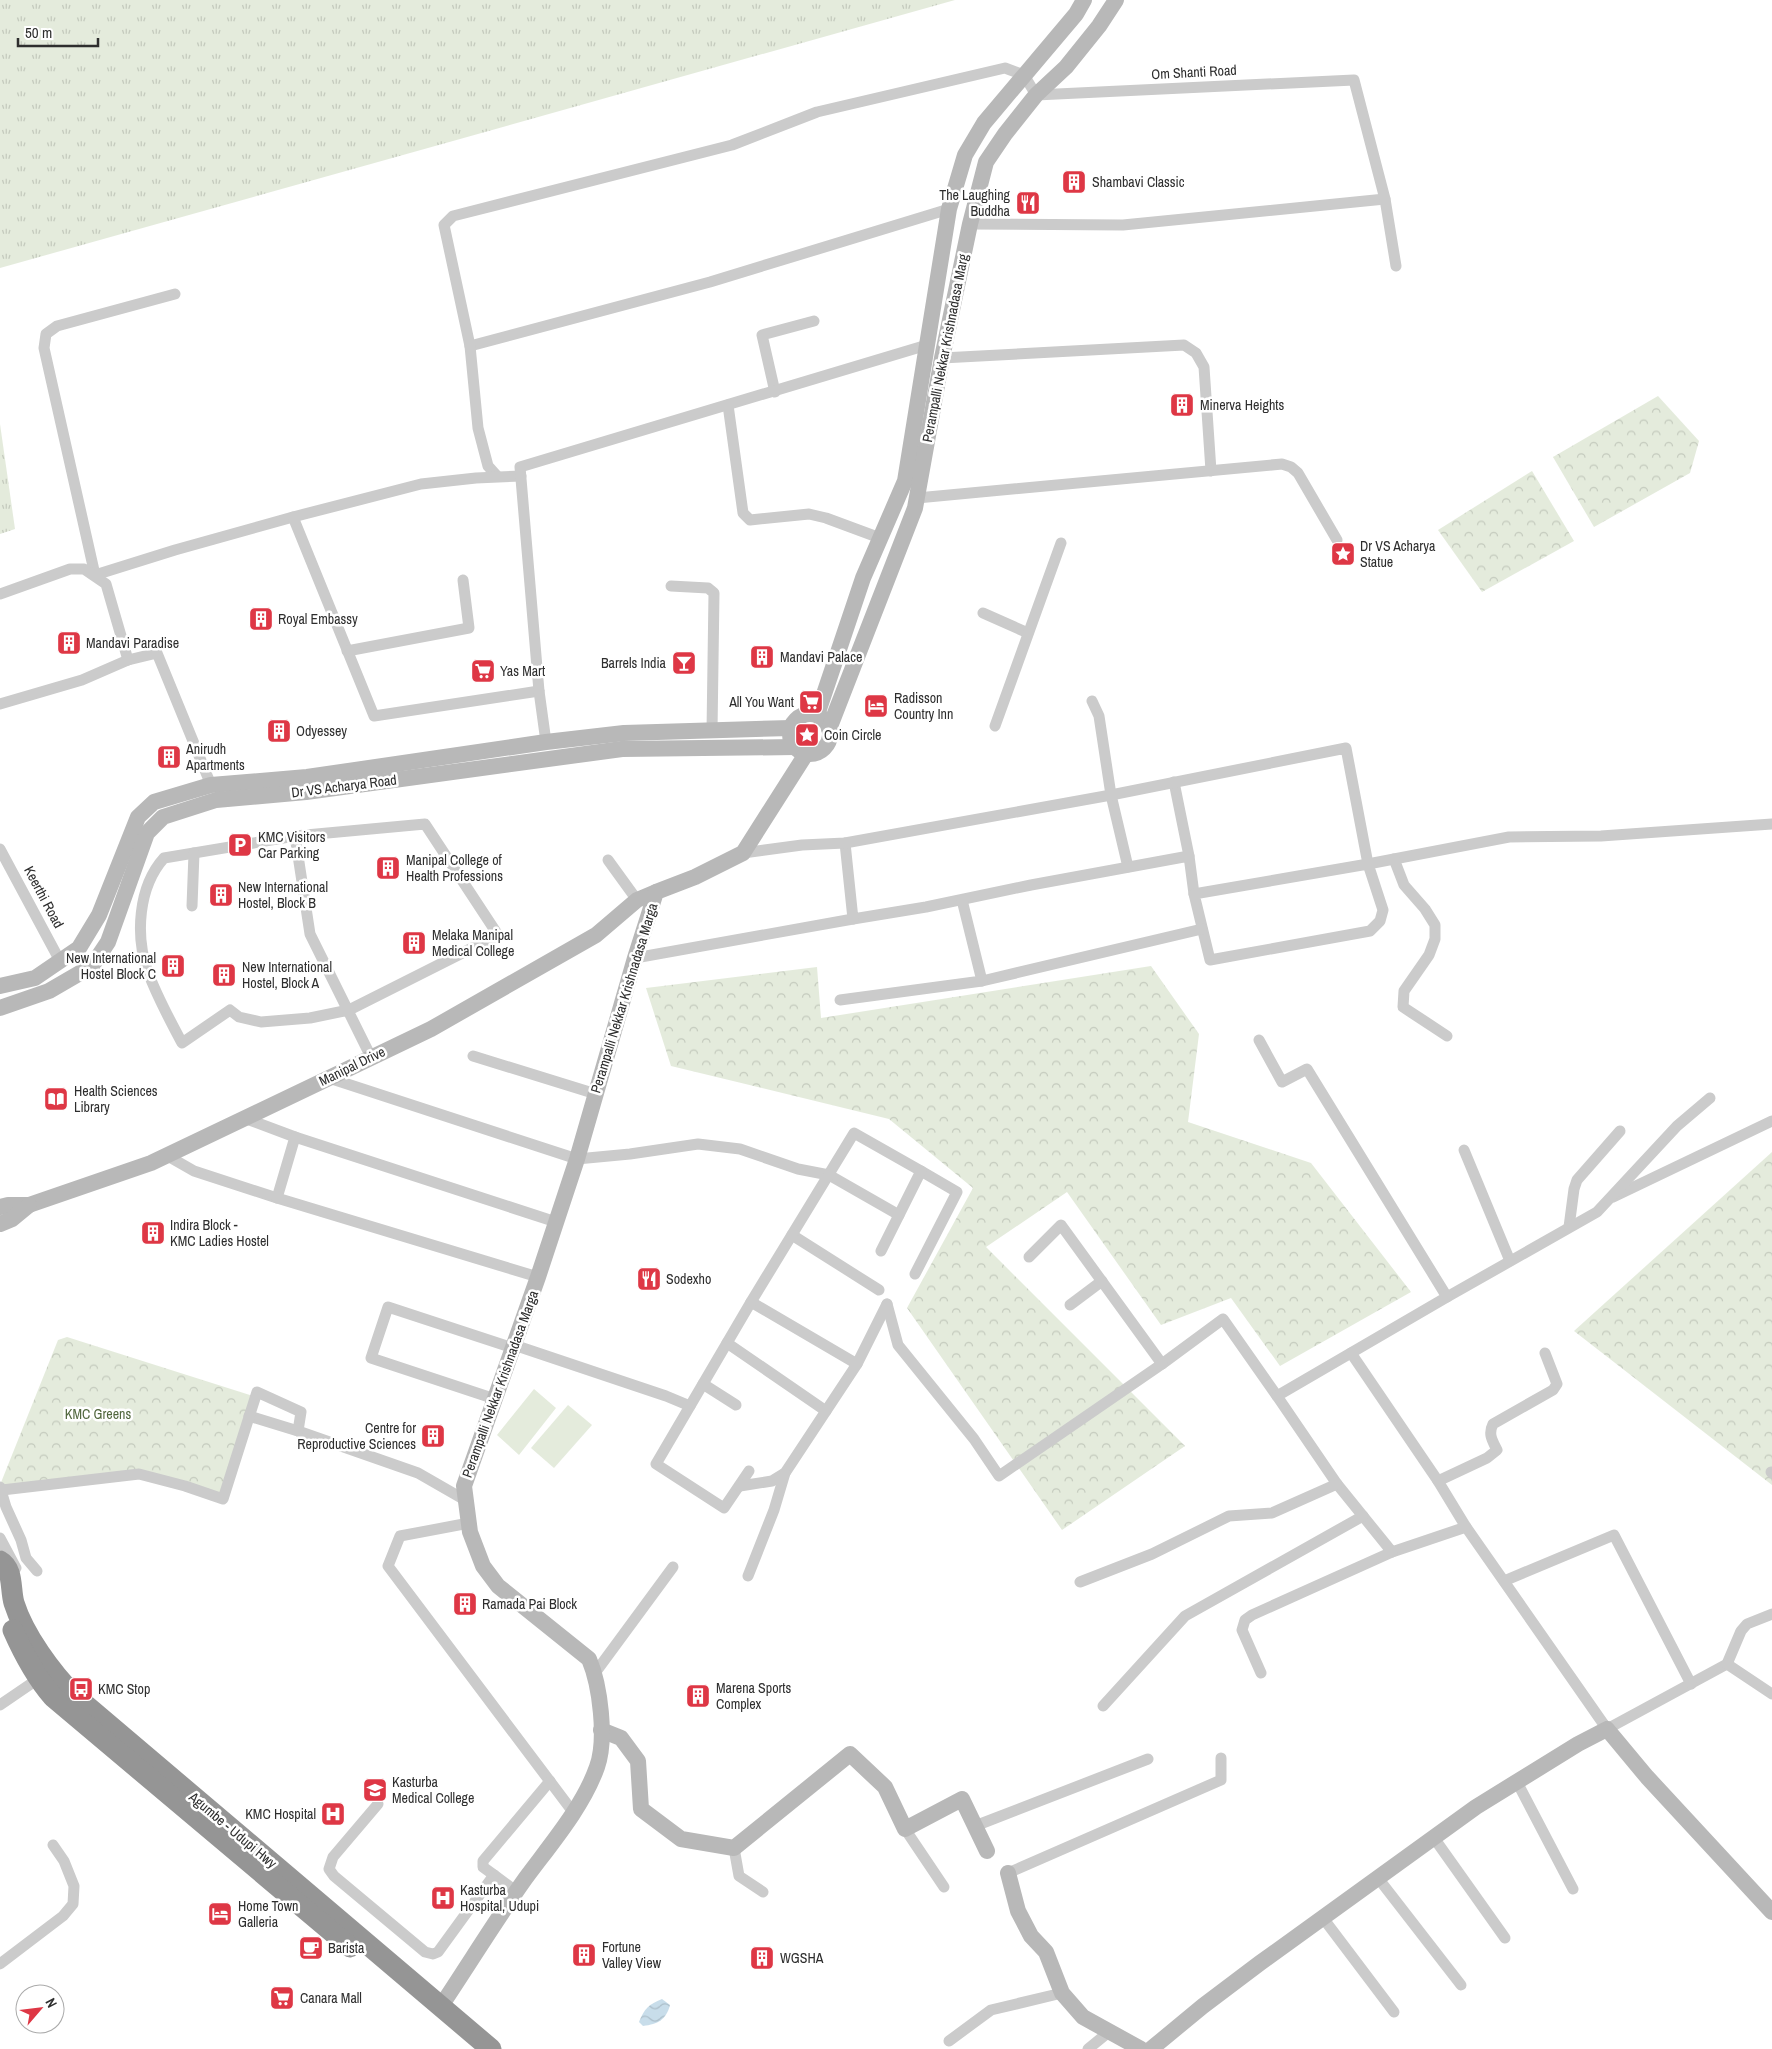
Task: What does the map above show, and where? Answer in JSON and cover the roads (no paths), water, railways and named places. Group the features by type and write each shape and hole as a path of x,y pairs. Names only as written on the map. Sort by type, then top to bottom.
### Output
{"highway":[{"name":"Agumbe - Udupi Hwy","path":"8,1576 14,1604 25,1626 48,1665 65,1686 491,2049"},
{"name":"Agumbe - Udupi Hwy","path":"0,1604 28,1662 38,1679 53,1697 470,2049"}],"street":[{"name":"Perampalli Nekkar Krishnadasa Marg","path":"817,715 863,578 905,481 949,209 965,155 984,123 1076,14 1084,0"},
{"name":"Perampalli Nekkar Krishnadasa Marg","path":"830,729 917,498 942,358 970,224 986,162 1005,134 1036,95 1066,67 1099,26 1116,0"},
{"path":"497,476 488,466 478,428 470,346 444,225 453,216 732,145 817,112 1005,68 1024,75 1036,95"},
{"name":"Om Shanti Road","path":"1036,95 1354,80 1385,199"},
{"path":"970,224 1123,225 1385,199 1396,266"},
{"path":"470,346 710,282 949,209"},
{"path":"95,575 44,348 46,334 57,326 175,294"},
{"path":"775,392 762,335 814,321"},
{"path":"546,742 539,690 520,467 927,345"},
{"path":"942,358 1184,345 1196,353 1204,367 1211,471"},
{"path":"728,405 743,513 750,520 809,514 826,518 880,538"},
{"path":"917,498 1282,464 1290,466 1298,473 1337,540"},
{"path":"95,575 175,550 293,517 421,484 497,476 521,476"},
{"path":"293,517 374,716 539,690"},
{"path":"995,726 1061,543"},
{"path":"0,594 70,569 84,569 106,584 128,660"},
{"path":"347,650 469,628 463,580"},
{"path":"671,586 708,588 714,593 712,732"},
{"path":"983,614 1028,633"},
{"path":"0,704 82,680 128,660 157,653 211,785"},
{"path":"1092,702 1099,716 1111,795 1128,867"},
{"path":"804,714 817,715 823,718 830,729 828,743 819,752 800,751 790,735 791,728 798,717 804,714"},
{"name":"Dr VS Acharya Road","path":"0,1008 49,991 92,966 108,942 147,833 163,817 216,800 546,742 624,733 712,732 791,728"},
{"path":"743,853 802,845 845,843 1111,795 1174,782 1346,748 1368,864 1383,910 1380,921 1370,930 1210,960 1194,894 1190,856 1174,782"},
{"name":"Dr VS Acharya Road","path":"0,986 34,978 80,948 99,915 138,817 154,802 211,785 307,784 622,749 800,751"},
{"path":"743,853 791,778 800,751"},
{"path":"780,795 791,778"},
{"path":"425,824 498,935 349,1010 310,1018 261,1022 239,1017 230,1010 182,1043 163,1008 147,970 141,938 142,902 155,868 164,858 295,836 425,824"},
{"path":"1194,894 1509,837 1601,836 1772,824"},
{"path":"295,836 310,934 371,1057"},
{"path":"845,843 853,919"},
{"name":"Keerthi Road","path":"0,849 60,961"},
{"path":"192,906 194,853"},
{"name":"Perampalli Nekkar Krishnadasa Marga","path":"441,2006 585,1795 598,1766 601,1730 600,1694 595,1673 589,1659 498,1586 483,1566 469,1523 464,1486 538,1277 577,1159 656,892 743,853"},
{"path":"635,958 962,900 1190,856"},
{"path":"1394,859 1404,885 1435,925 1435,939 1429,955 1404,991 1403,1007 1447,1036"},
{"path":"608,860 637,900"},
{"name":"Manipal Drive","path":"30,1205 151,1163 431,1029 596,935 637,900 656,892"},
{"path":"962,900 982,981"},
{"path":"840,1000 982,981 1202,929"},
{"path":"1259,1040 1282,1082 1307,1069 1446,1297"},
{"path":"473,1056 596,1094"},
{"path":"329,1078 577,1159 630,1154 698,1144 740,1150 798,1169 828,1175 899,1215"},
{"path":"1277,1396 1446,1297 1597,1212 1677,1126 1710,1098"},
{"path":"244,1118 295,1137 556,1222"},
{"path":"1608,1199 1772,1121"},
{"path":"1569,1228 1577,1180 1620,1131"},
{"path":"749,1471 724,1508 656,1464 751,1302 854,1133 957,1192 915,1274"},
{"path":"277,1198 295,1137"},
{"path":"1464,1150 1510,1261"},
{"path":"166,1156 194,1171 277,1198 538,1277"},
{"path":"881,1251 920,1171"},
{"path":"0,1207 30,1205"},
{"path":"0,1224 12,1219 30,1205"},
{"path":"1029,1257 1061,1225 1162,1364"},
{"path":"792,1235 879,1290"},
{"path":"1070,1305 1102,1281"},
{"path":"751,1302 857,1364"},
{"path":"748,1576 774,1510 785,1474 857,1364 887,1304 898,1345 974,1439 999,1476 1162,1364 1223,1319 1337,1484 1392,1552"},
{"path":"495,1399 370,1358 388,1308 666,1396 690,1406"},
{"path":"727,1343 826,1411"},
{"path":"1351,1353 1438,1481 1466,1527 1607,1729 1648,1777 1730,1864 1772,1912"},
{"path":"1438,1481 1488,1458 1497,1450 1490,1437 1490,1430 1493,1424 1554,1390 1557,1384 1545,1353"},
{"path":"703,1384 736,1405"},
{"path":"0,1538 8,1576 37,1571 26,1558 22,1540 6,1507 1,1488 139,1474 223,1499 257,1392 301,1412 298,1431"},
{"path":"250,1416 418,1473 465,1500"},
{"path":"740,1486 772,1481 785,1474"},
{"path":"1080,1582 1152,1554 1228,1516 1272,1513 1337,1484"},
{"path":"1102,1706 1185,1616 1363,1516"},
{"path":"469,1523 400,1536 388,1566 573,1812"},
{"path":"1260,1673 1242,1630 1245,1620 1252,1615 1392,1552 1466,1527"},
{"path":"1504,1581 1614,1535 1691,1684"},
{"path":"595,1673 673,1567"},
{"path":"1151,2049 1203,2006 1476,1807 1578,1744 1727,1664 1741,1631 1747,1624 1772,1614"},
{"path":"1727,1664 1772,1694"},
{"path":"0,1705 38,1679"},
{"path":"601,1730 621,1738 638,1760 641,1809 681,1839 734,1848 850,1754 885,1787 905,1829 944,1887"},
{"path":"1141,2049 1083,2017 1062,1994 1046,1952 1031,1936 1018,1911 1008,1873 1221,1780 1221,1758"},
{"path":"975,1826 1148,1759"},
{"path":"517,1892 483,1867 483,1861 550,1781"},
{"path":"1516,1782 1573,1890"},
{"path":"905,1829 962,1798 987,1851"},
{"path":"378,1804 334,1856 329,1869 334,1876 425,1952 433,1954 438,1952 494,1876"},
{"path":"1434,1838 1505,1938"},
{"path":"0,1964 63,1916 73,1904 74,1886 64,1860 54,1845"},
{"path":"734,1848 739,1876 763,1892"},
{"path":"1378,1878 1461,1985"},
{"path":"1323,1918 1394,2012"},
{"path":"949,2041 991,2010 1062,1994"},
{"path":"1088,2049 1110,2031"}],"water":[{"path":"662,1999 670,2005 664,2018 653,2024 643,2026 639,2022 645,2010"}],"place":[{"name":"Shambavi Classic","path":"1074,182"},
{"name":"The Laughing Buddha","path":"1028,203"},
{"name":"Minerva Heights","path":"1182,405"},
{"name":"Dr VS Acharya Statue","path":"1343,554"},
{"name":"Royal Embassy","path":"261,619"},
{"name":"Mandavi Paradise","path":"69,643"},
{"name":"Mandavi Palace","path":"762,657"},
{"name":"Barrels India","path":"684,663"},
{"name":"Yas Mart","path":"483,671"},
{"name":"All You Want","path":"811,702"},
{"name":"Radisson Country Inn","path":"876,706"},
{"name":"Odyessey","path":"279,731"},
{"name":"Coin Circle","path":"807,735"},
{"name":"Anirudh Apartments","path":"169,757"},
{"name":"KMC Visitors Car Parking","path":"240,845"},
{"name":"Manipal College of Health Professions","path":"388,868"},
{"name":"New International Hostel, Block B","path":"221,895"},
{"name":"Melaka Manipal Medical College","path":"414,943"},
{"name":"New International Hostel Block C","path":"173,966"},
{"name":"New International Hostel, Block A","path":"224,975"},
{"name":"Health Sciences Library","path":"56,1099"},
{"name":"Indira Block - KMC Ladies Hostel","path":"153,1233"},
{"name":"Sodexho","path":"649,1279"},
{"name":"Centre for Reproductive Sciences","path":"433,1436"},
{"name":"Ramada Pai Block","path":"465,1604"},
{"name":"KMC Stop","path":"81,1689"},
{"name":"Marena Sports Complex","path":"698,1696"},
{"name":"Kasturba Medical College","path":"375,1790"},
{"name":"KMC Hospital","path":"333,1814"},
{"name":"Kasturba Hospital, Udupi","path":"443,1898"},
{"name":"Home Town Galleria","path":"220,1914"},
{"name":"Barista","path":"311,1948"},
{"name":"Fortune Valley View","path":"584,1955"},
{"name":"WGSHA","path":"762,1958"},
{"name":"Canara Mall","path":"282,1998"}],"park label":[{"name":"KMC Greens","path":"98,1414"}]}
